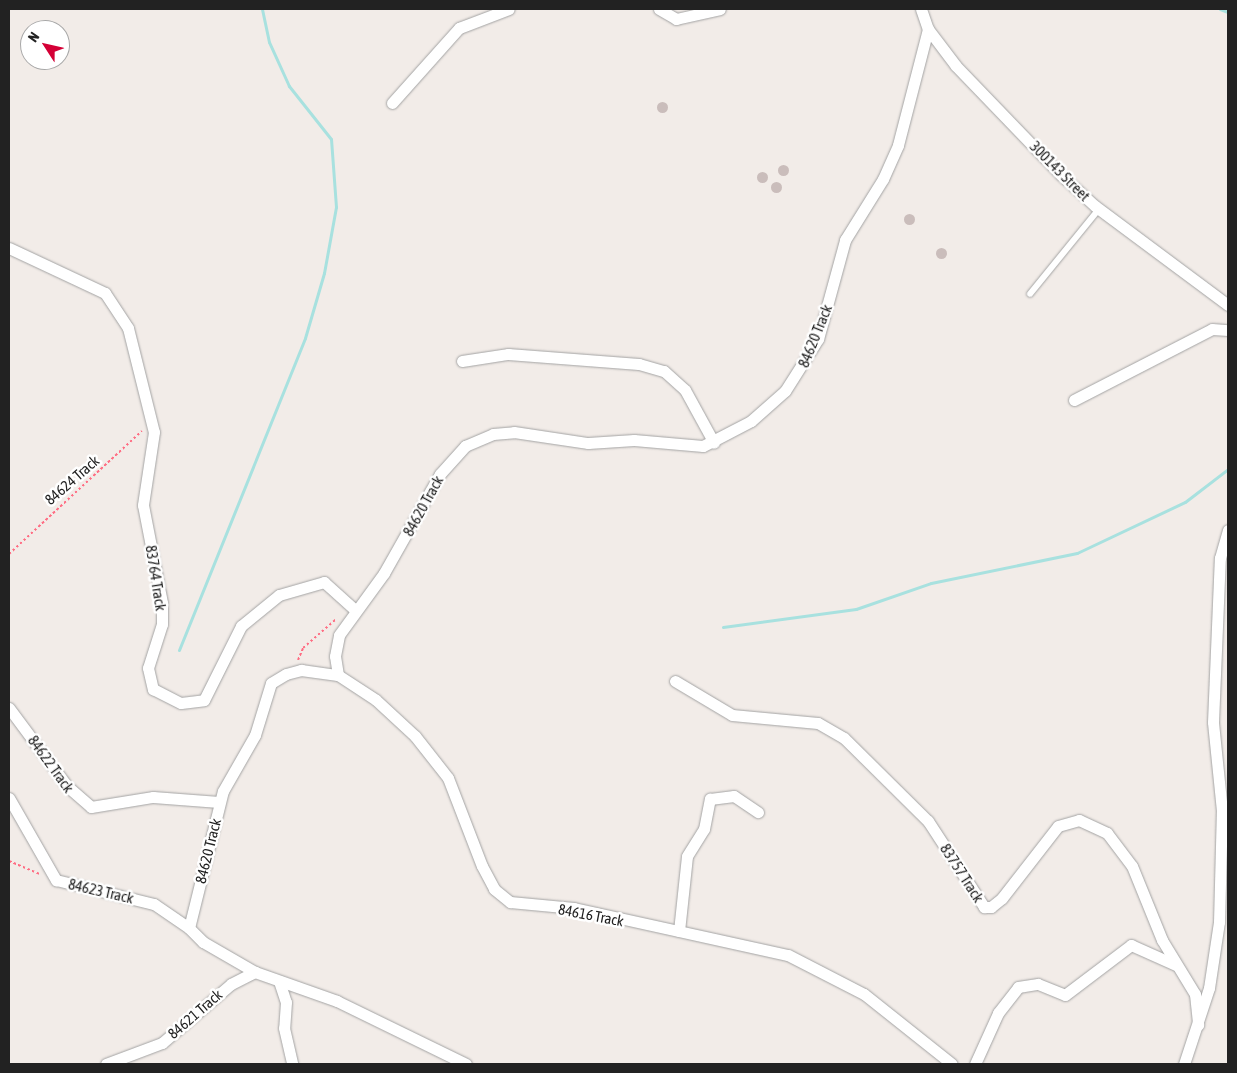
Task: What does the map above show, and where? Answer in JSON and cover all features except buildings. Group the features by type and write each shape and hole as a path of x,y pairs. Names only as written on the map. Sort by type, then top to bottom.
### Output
{"street":[{"path":"392,103 459,28 509,9"},
{"path":"659,9 676,19 720,9"},
{"name":"300143 Street","path":"922,9 928,29 956,66 1098,209 1228,305"},
{"name":"84620 Track","path":"354,609 384,573 440,474 478,439 532,432 588,444 634,440 694,446 714,443 766,408 810,356 845,240 883,178 898,145 928,29"},
{"name":"83764 Track","path":"9,248 104,293 128,328 154,432 143,505 162,603 162,624 148,668 153,689 181,703 204,700 241,626 279,595 324,582 354,609"},
{"path":"1074,400 1212,329 1228,330"},
{"path":"462,361 508,354 639,364 664,371 685,390 714,443"},
{"path":"1184,1064 1210,988 1223,923 1224,786 1213,722 1220,558 1228,530"},
{"path":"338,675 336,647 354,609"},
{"name":"84616 Track","path":"286,674 301,670 338,675 396,717 448,778 482,866 504,898 515,904 574,908 767,948 834,975 952,1064"},
{"name":"84620 Track","path":"189,928 219,802 255,735 271,683 286,674"},
{"name":"83757 Track","path":"675,681 732,715 818,724 844,738 928,821 984,907 991,907 1002,898 1058,826 1079,820 1099,828 1115,840 1132,866 1177,966 1195,994 1198,1025"},
{"name":"84622 Track","path":"9,708 67,786 91,808 153,797 219,802"},
{"path":"679,931 687,856 704,830 710,799 734,796 758,812"},
{"path":"9,798 56,880"},
{"name":"84623 Track","path":"56,880 154,904 189,928"},
{"path":"189,928 203,942 255,972 337,1001 466,1064"},
{"path":"975,1064 998,1013 1018,987 1038,984 1064,995 1131,945 1177,966"},
{"name":"84621 Track","path":"106,1064 162,1043 231,984 255,972"},
{"path":"278,981 286,1002 284,1028 292,1064"}],"lane":[{"path":"1030,294 1098,209"}],"path":[{"name":"84624 Track","path":"9,554 143,430 154,432"},
{"path":"286,674 303,648 327,624 354,609"},
{"name":"84623 Track","path":"9,861 56,880"}],"waterway":[{"path":"179,650 305,338 324,273 336,207 331,139 289,86 269,42 262,9"},
{"path":"1220,9 1228,12"},
{"path":"723,627 856,609 931,583 1077,553 1185,502 1228,469"}]}
